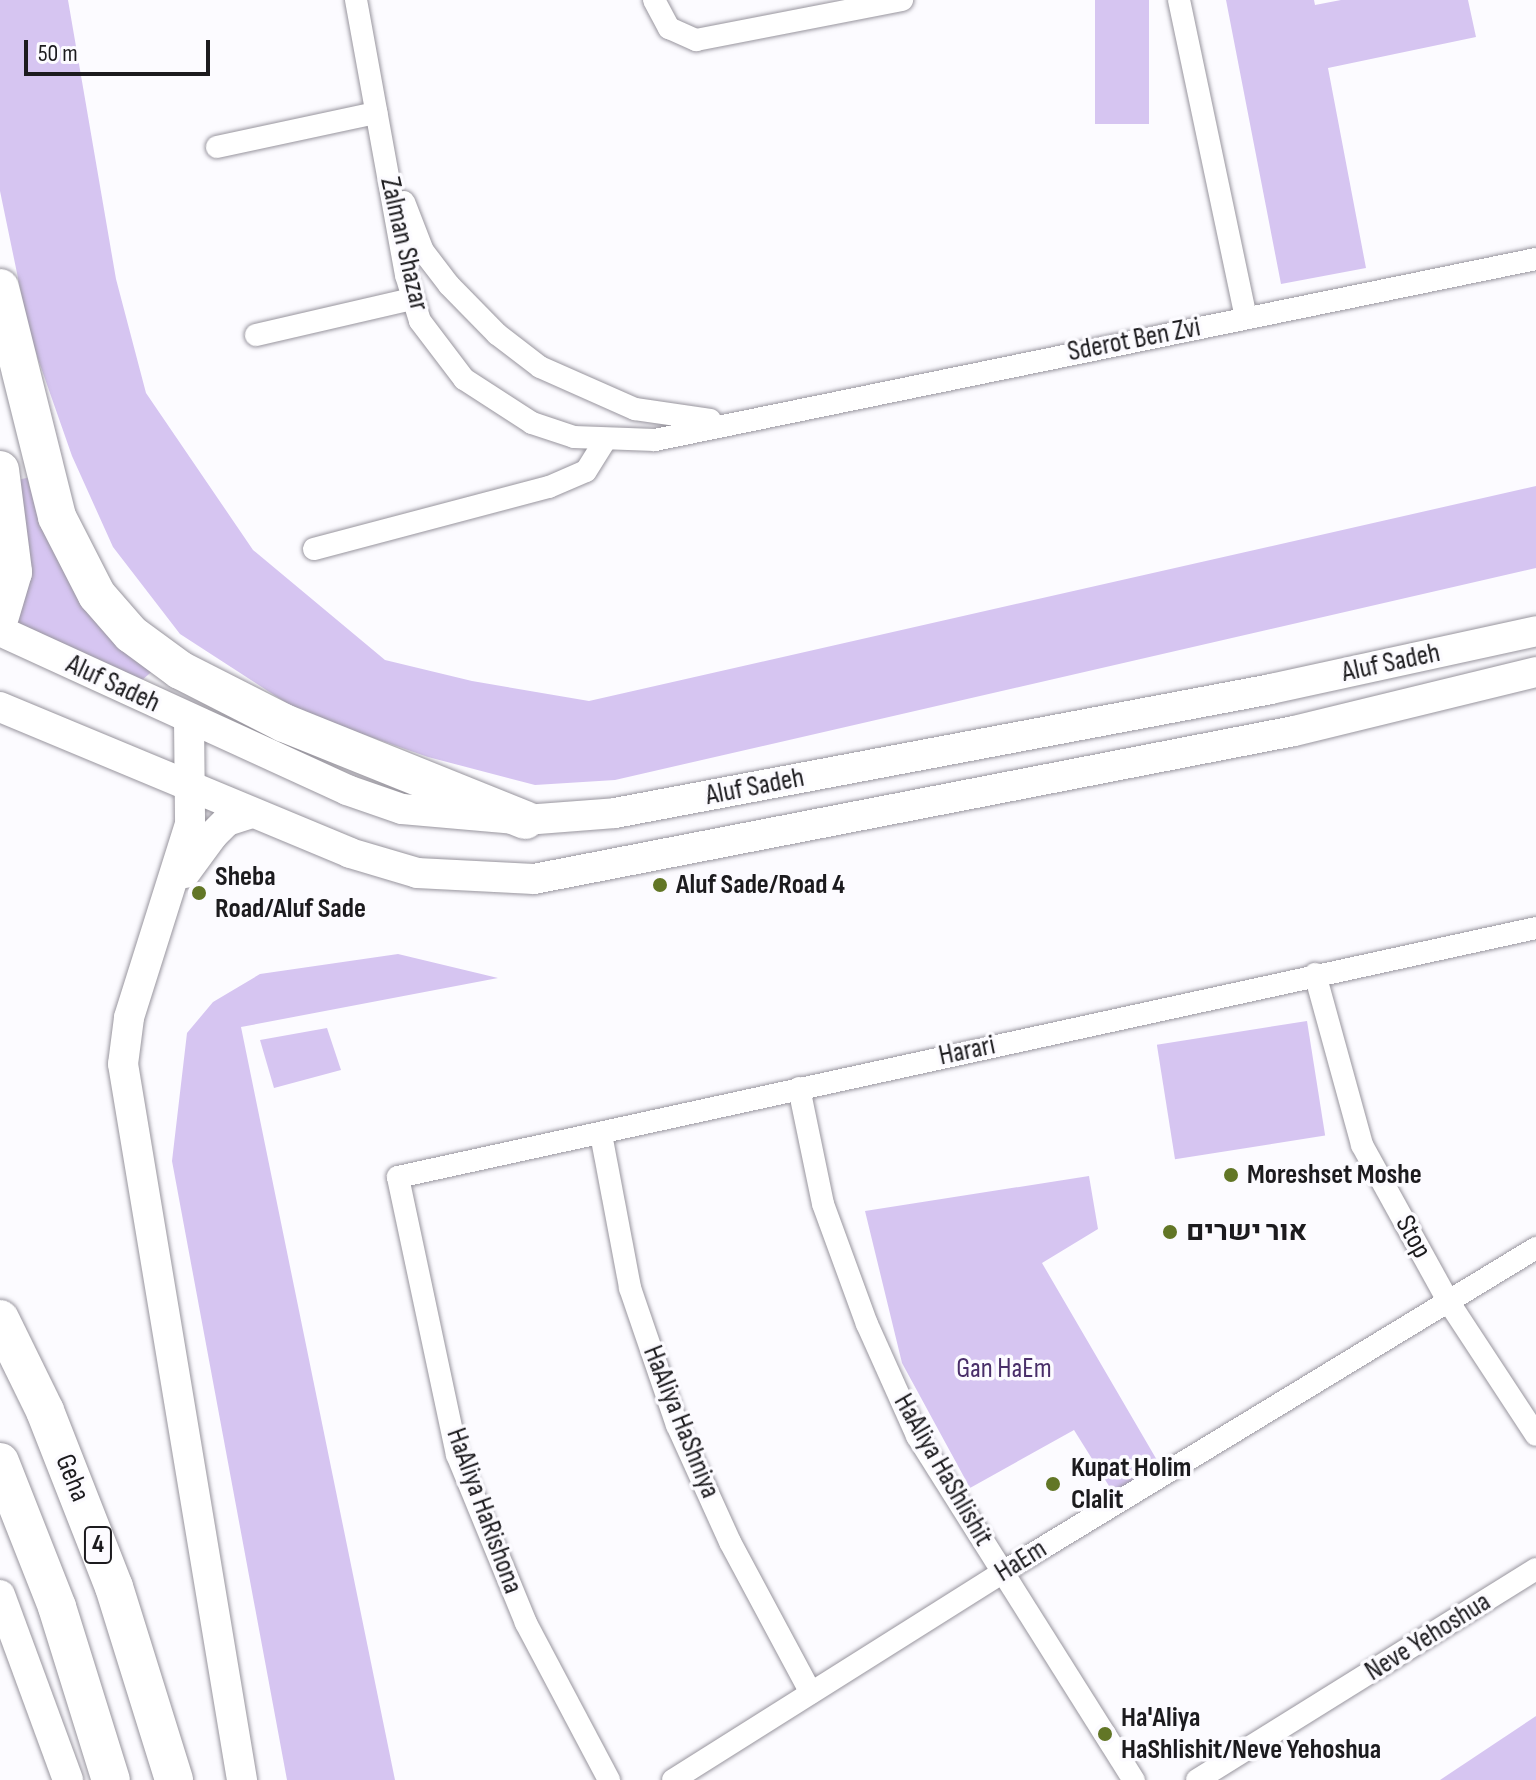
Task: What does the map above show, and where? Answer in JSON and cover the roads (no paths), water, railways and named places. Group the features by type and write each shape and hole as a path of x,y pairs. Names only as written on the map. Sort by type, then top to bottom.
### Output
{"highway":[{"path":"0,288 57,517 97,595 131,634 180,670 284,723 525,820"},
{"path":"0,470 13,572 0,616"},
{"name":"Geha","path":"0,1319 45,1411 109,1574 174,1780"},
{"name":"4","path":"0,1462 57,1607 111,1780"}],"main road":[{"path":"1271,689 1536,622"},
{"name":"Aluf Sadeh","path":"0,631 189,720 402,809 525,820 615,813 1271,689 1536,631"},
{"name":"Aluf Sadeh","path":"0,707 248,814 417,873 534,879 1186,752 1536,672"},
{"path":"1186,752 1536,693"},
{"path":"189,720 193,791 172,895 129,1018 125,1097 242,1780"},
{"path":"172,895 213,835 227,821 248,814"},
{"path":"0,1595 68,1780"}],"street":[{"name":"Zalman Shazar","path":"356,0 412,299 437,349 464,379 532,423 574,437 605,441 655,440 732,422"},
{"path":"654,0 669,28 696,40 902,0"},
{"path":"1179,0 1246,318"},
{"name":"Zalman Shazar","path":"376,113 423,251 497,334 585,391 635,409 732,422"},
{"path":"217,147 376,113"},
{"name":"Sderot Ben Zvi","path":"732,422 1536,259"},
{"path":"256,335 412,299"},
{"path":"314,549 549,487 586,471 605,441"},
{"name":"Harari","path":"398,1177 1536,928"},
{"name":"Stop","path":"1315,974 1362,1145 1448,1301 1536,1435"},
{"name":"HaAliya HaShlishit","path":"799,1088 823,1204 867,1324 917,1436 1134,1780"},
{"name":"HaAliya HaShniya","path":"601,1134 630,1288 677,1425 730,1542 811,1693"},
{"name":"HaAliya HaRishona","path":"398,1177 457,1455 526,1623 609,1780"},
{"name":"HaEm","path":"673,1780 1003,1572 1536,1248"},
{"name":"Neve Yehoshua","path":"1197,1780 1536,1569"}],"place":[{"name":"Aluf Sade/Road 4","path":"660,885"},
{"name":"Sheba Road/Aluf Sade","path":"199,893"},
{"name":"Moreshset Moshe","path":"1231,1175"},
{"name":"אור ישרים","path":"1170,1232"},
{"name":"Kupat Holim Clalit","path":"1053,1484"},
{"name":"Ha'Aliya HaShlishit/Neve Yehoshua","path":"1105,1734"}],"park label":[{"name":"Gan HaEm","path":"1004,1369"}]}
